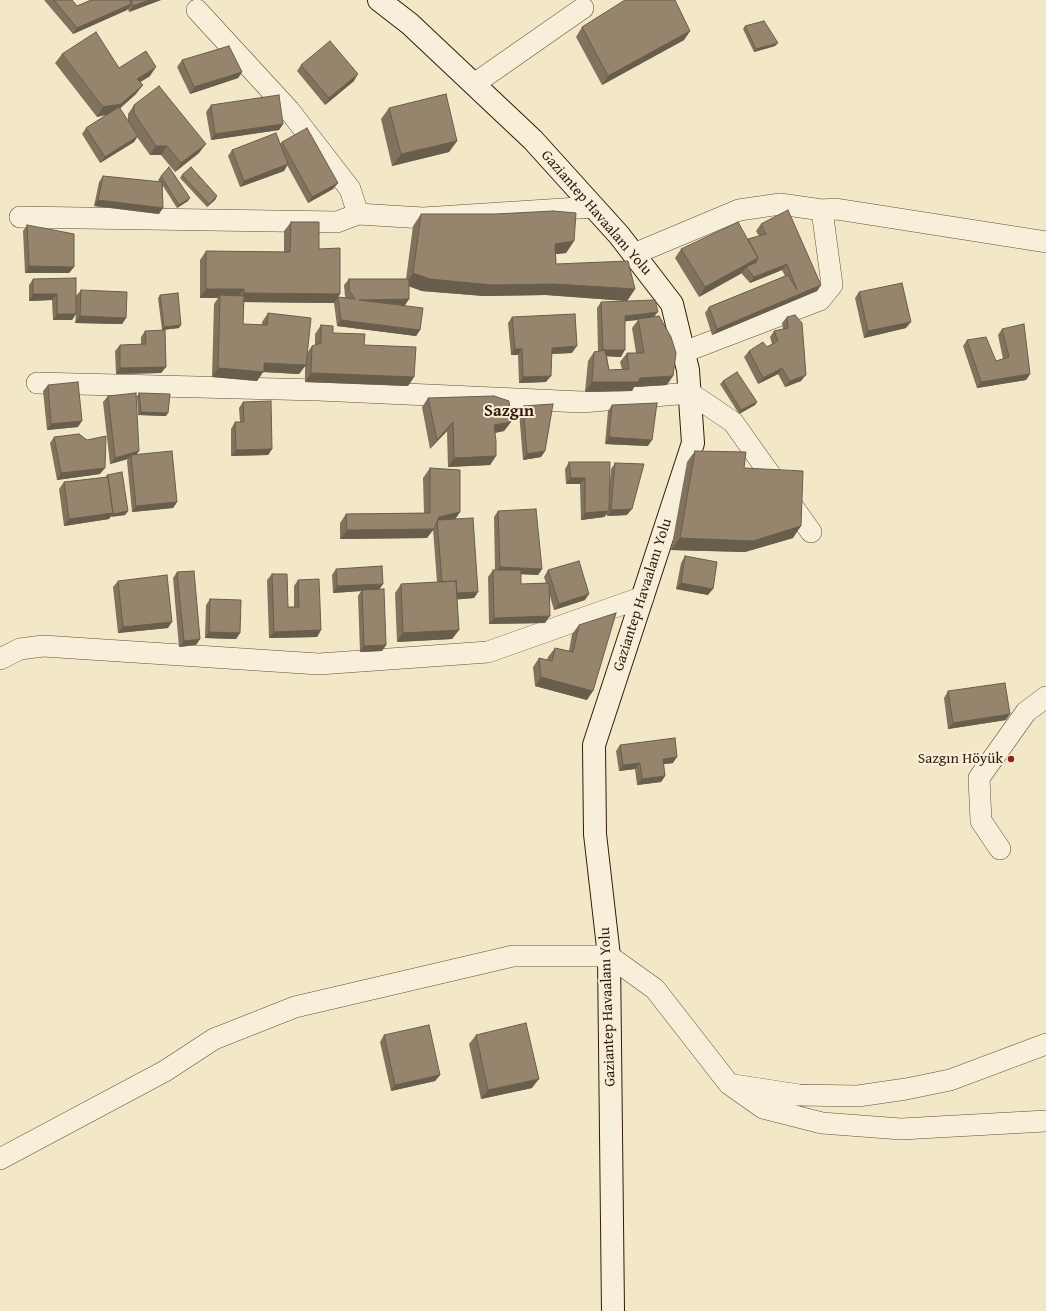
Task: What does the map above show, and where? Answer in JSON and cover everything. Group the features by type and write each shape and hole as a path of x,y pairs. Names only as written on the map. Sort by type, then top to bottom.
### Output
{"main road":[{"name":"Gaziantep Havaalanı Yolu","path":"379,0 410,24 533,140 619,234 672,304 688,370 693,443 594,745 595,834 609,956 613,1311"}],"street":[{"path":"474,84 583,8"},
{"path":"197,10 293,116 350,189 358,214"},
{"path":"634,254 739,210 780,204 822,210 836,209 1046,242"},
{"path":"20,217 337,222 358,214 423,218 594,207"},
{"path":"684,352 820,300 832,285 822,210"},
{"path":"37,383 318,390 582,402 690,393 733,422 811,532"},
{"path":"0,658 20,649 43,646 319,664 488,652 642,597"},
{"path":"1000,849 981,820 979,778 1026,712 1046,697"},
{"path":"0,1159 165,1071 214,1039 295,1007 513,956 609,956 655,989 729,1084 763,1108 822,1123 901,1129 1046,1122"},
{"path":"729,1084 799,1095 858,1096 906,1089 950,1080 1046,1044"}],"building":[{"path":"54,0 72,0 77,6 91,0 130,0 131,4 77,28"},
{"path":"131,0 149,0 133,6"},
{"path":"625,0 675,0 690,31 608,76 582,27"},
{"path":"764,21 778,43 756,49 745,26"},
{"path":"96,32 119,68 146,51 156,67 137,79 143,85 121,104 103,107 62,54"},
{"path":"330,41 358,74 329,98 301,65"},
{"path":"229,46 242,72 194,87 182,60"},
{"path":"159,86 206,144 181,163 167,146 156,146 134,113 134,105"},
{"path":"446,94 457,141 401,154 389,108"},
{"path":"279,95 283,124 215,134 211,105"},
{"path":"119,107 138,136 105,157 86,128"},
{"path":"307,128 338,183 312,197 282,142"},
{"path":"276,133 288,164 244,181 232,150"},
{"path":"169,167 190,198 179,205 161,176"},
{"path":"191,167 217,196 209,204 182,175"},
{"path":"103,176 162,182 163,208 98,200"},
{"path":"788,210 821,285 717,329 709,307 788,275 797,290 787,264 754,277 746,267 757,262 756,261 758,258 748,239 766,234 761,224"},
{"path":"553,211 576,213 574,241 555,244 556,264 628,261 635,289 554,284 492,285 430,279 413,273 421,214 495,214"},
{"path":"291,222 319,222 319,249 340,248 340,294 244,293 244,289 206,289 206,251 290,252"},
{"path":"738,222 758,258 705,287 681,249"},
{"path":"27,225 74,234 74,267 29,266"},
{"path":"76,278 76,314 57,314 57,294 33,294 33,279"},
{"path":"349,279 409,279 409,299 359,300 423,308 420,330 341,320 338,297 355,299 349,290"},
{"path":"902,283 911,322 868,331 859,292"},
{"path":"81,290 127,292 126,318 80,316"},
{"path":"178,293 181,325 164,327 160,295"},
{"path":"220,295 244,296 243,324 267,325 268,313 311,318 306,365 264,363 264,372 218,368"},
{"path":"655,300 658,312 625,316 625,350 603,350 601,302"},
{"path":"575,314 577,346 552,348 551,376 523,377 522,349 515,349 512,317"},
{"path":"795,315 802,323 806,375 790,381 782,368 763,378 749,351 763,342 767,347 778,341 774,331 788,328 787,317"},
{"path":"659,316 671,337 676,353 673,376 640,378 638,382 592,382 594,352 605,350 609,370 629,369 627,353 644,353 638,319"},
{"path":"1024,324 1030,374 981,382 967,340 986,337 996,361 1009,357 1002,329"},
{"path":"321,325 333,326 333,333 365,334 364,345 416,347 414,377 311,373 312,346 321,343"},
{"path":"165,330 166,367 120,368 120,345 146,344 145,331"},
{"path":"737,372 757,402 741,410 723,381"},
{"path":"78,382 82,421 51,424 48,385"},
{"path":"136,393 139,451 115,458 108,396"},
{"path":"139,393 170,394 168,413 141,412"},
{"path":"494,396 509,401 511,422 494,425 496,456 454,458 453,422 437,440 428,398"},
{"path":"271,401 272,449 236,450 235,422 244,422 243,402"},
{"path":"657,403 652,440 609,437 612,405"},
{"path":"553,404 545,451 527,454 523,406"},
{"path":"79,434 87,440 106,436 105,468 61,473 54,437"},
{"path":"172,451 177,502 136,506 131,455"},
{"path":"695,451 746,452 744,468 803,471 801,526 753,541 680,538"},
{"path":"569,462 610,462 609,511 585,513 585,478 571,478"},
{"path":"615,463 644,464 632,509 611,510"},
{"path":"430,468 460,470 460,512 439,517 434,529 347,530 346,514 430,513"},
{"path":"122,472 128,511 113,514 107,475"},
{"path":"108,477 113,513 69,519 64,482"},
{"path":"536,509 542,569 500,567 498,511"},
{"path":"473,518 478,592 457,593 456,581 442,582 437,521"},
{"path":"685,556 717,562 713,589 681,583"},
{"path":"579,561 589,594 559,604 548,570"},
{"path":"382,566 383,584 337,586 336,569"},
{"path":"493,570 521,570 521,584 549,583 550,616 494,618"},
{"path":"194,571 200,639 184,641 177,572"},
{"path":"272,574 287,574 288,607 299,607 298,580 319,579 321,630 274,632"},
{"path":"167,575 172,622 123,627 118,581"},
{"path":"456,581 459,630 403,633 401,584"},
{"path":"384,589 386,645 364,646 362,590"},
{"path":"210,599 241,600 240,633 209,632"},
{"path":"616,613 593,691 541,677 539,658 552,661 555,648 573,652 579,625"},
{"path":"1005,683 1010,714 953,723 948,691"},
{"path":"675,738 677,757 663,759 665,776 642,779 640,763 623,765 620,745"},
{"path":"526,1023 539,1079 488,1090 476,1035"},
{"path":"429,1025 440,1075 395,1085 384,1035"}],"place":[{"name":"Sazgın Höyük","path":"1011,759"}],"district":[{"name":"Sazgın","path":"509,412"}]}
